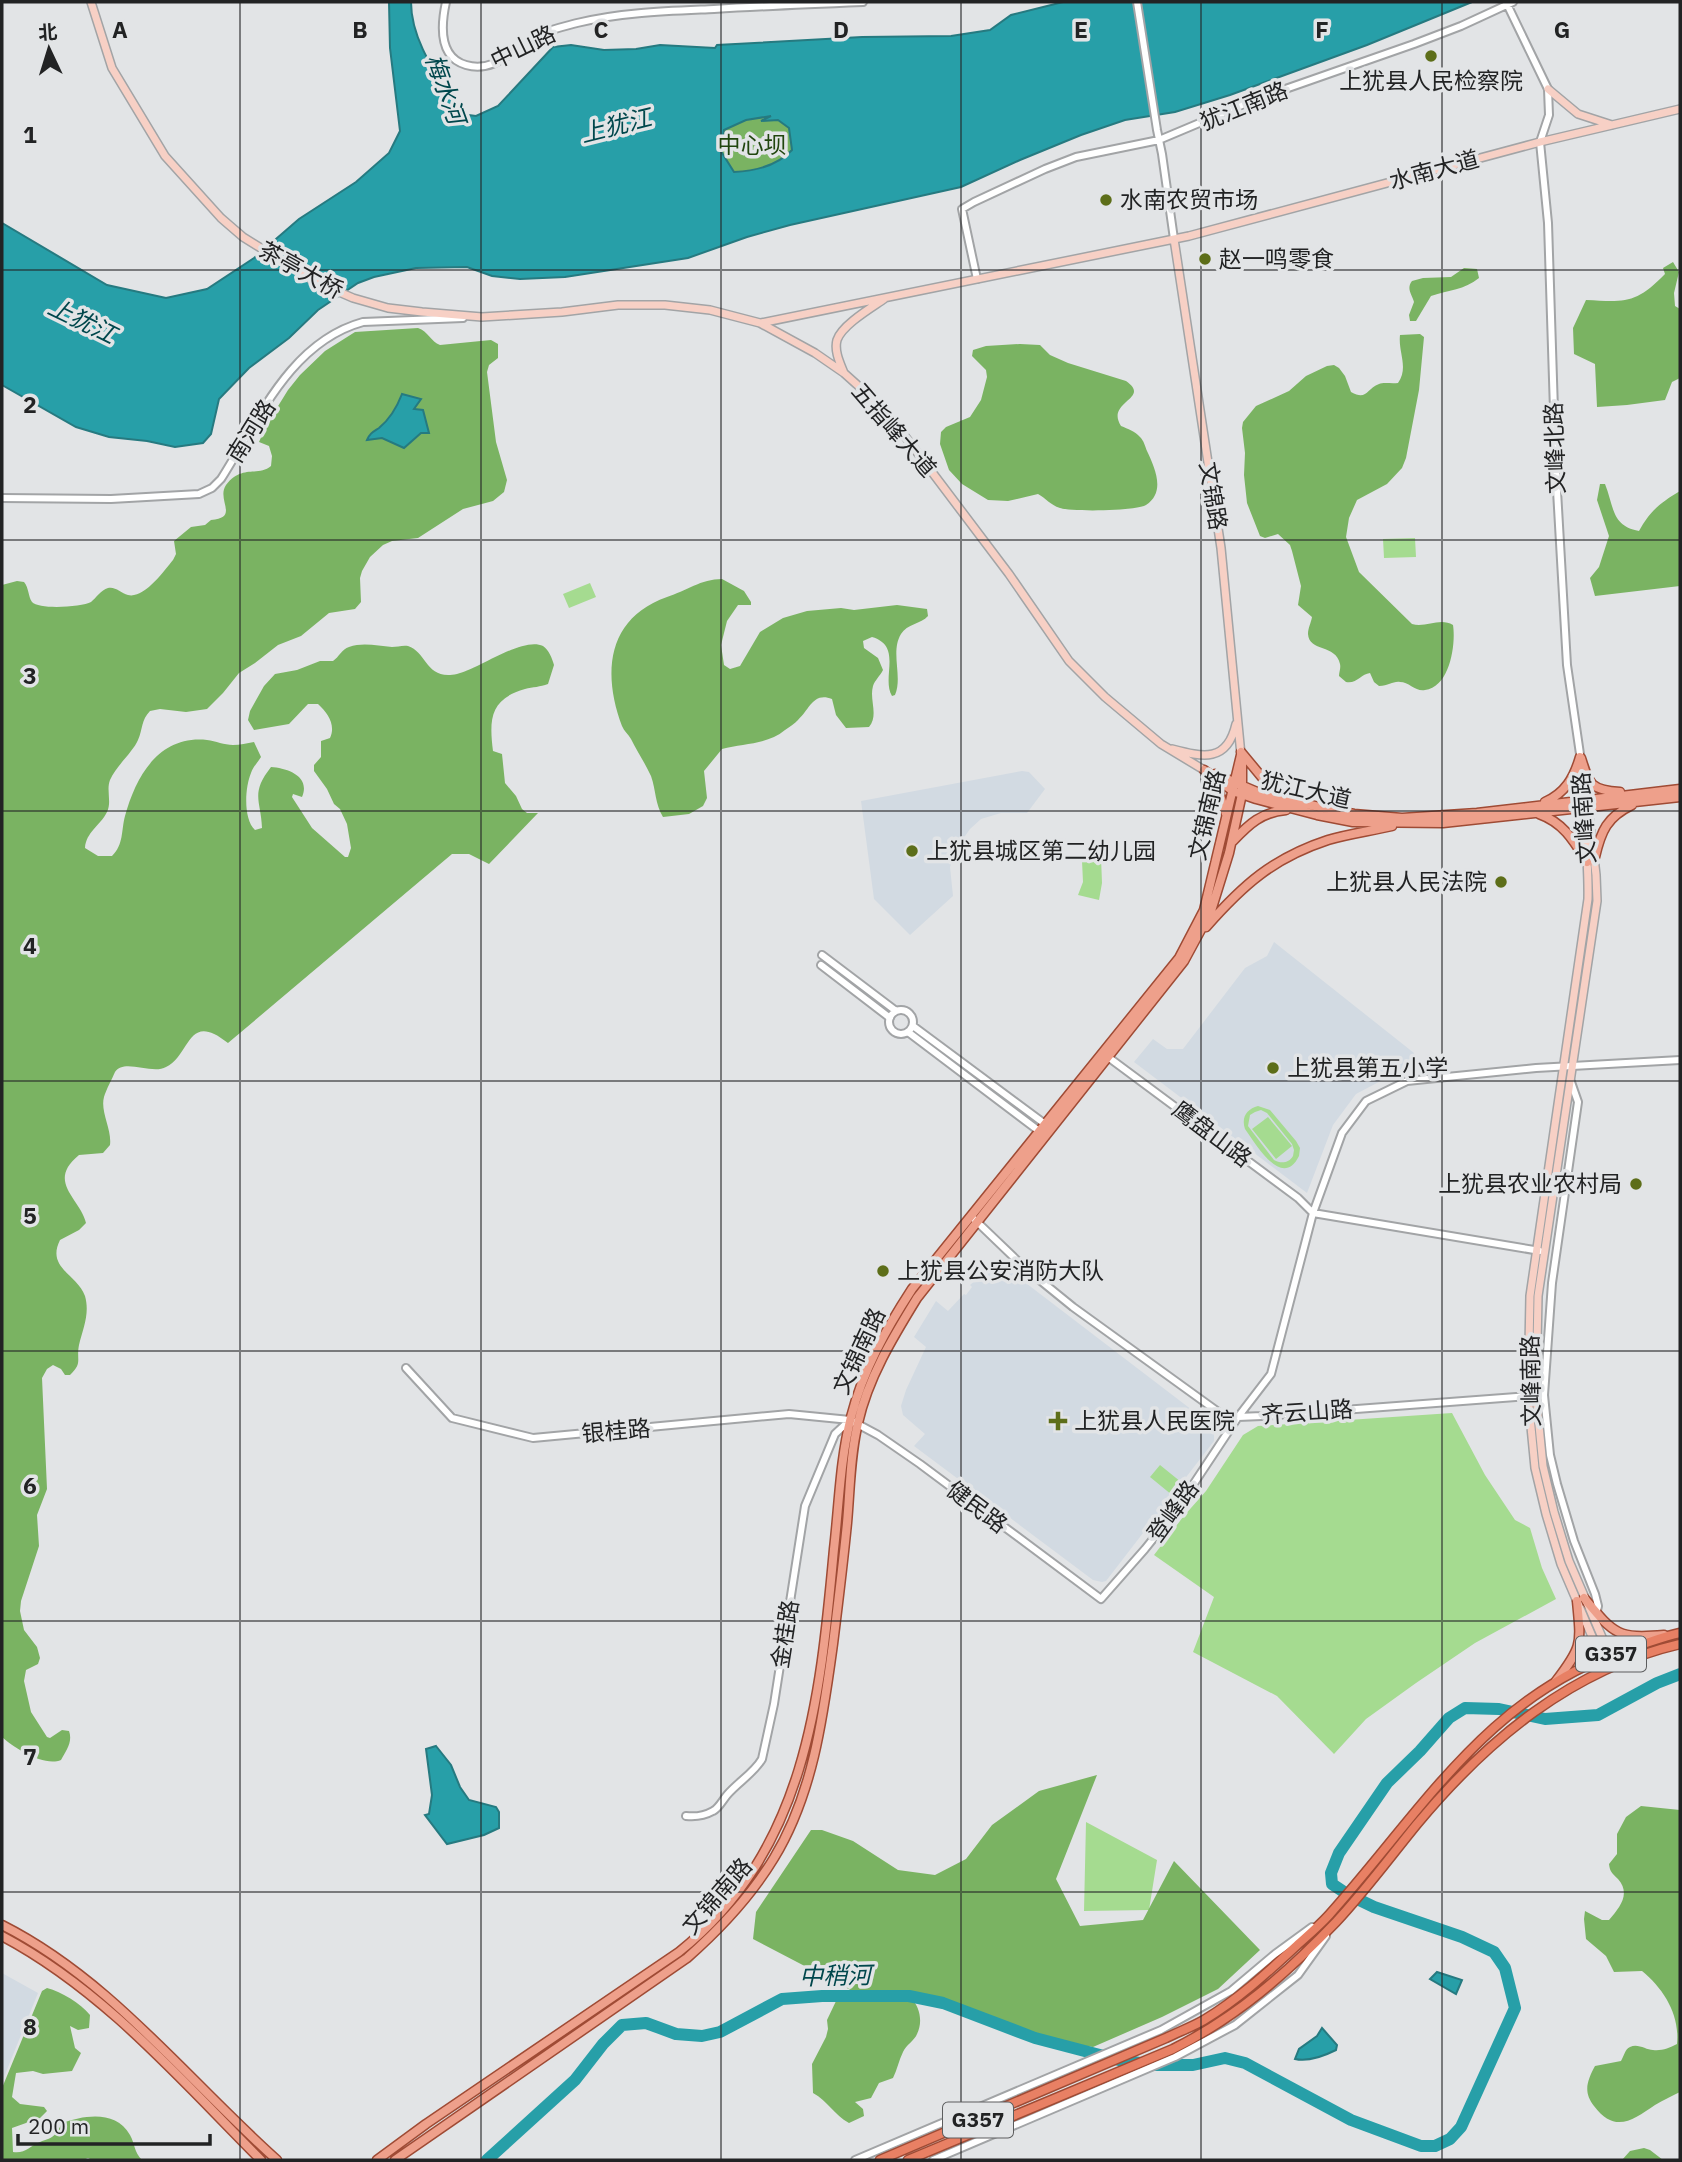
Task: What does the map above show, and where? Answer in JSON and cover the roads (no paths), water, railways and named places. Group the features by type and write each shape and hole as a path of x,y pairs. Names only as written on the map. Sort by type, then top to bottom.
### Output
{"highway":[{"name":"G357","path":"880,2160 1202,2022 1269,1972 1328,1916 1450,1770 1488,1731 1556,1681 1605,1656 1677,1634"},
{"name":"G357","path":"908,2160 1080,2087 1174,2053 1236,2013 1275,1981 1337,1922 1456,1779 1503,1734 1551,1699 1610,1667 1680,1644"}],"main road":[{"name":"茶亭大桥","path":"91,2 112,68 165,156 221,218 243,237 316,282 353,298 388,308"},
{"path":"1548,89 1578,114 1613,125"},
{"name":"水南大道","path":"760,323 1189,236 1540,142 1680,109"},
{"name":"文锦路","path":"1174,239 1221,548 1241,753"},
{"path":"844,373 837,355 837,340 850,324 886,298"},
{"name":"五指峰大道","path":"388,308 482,317 618,305 665,305 710,310 760,323 816,353 874,400 904,435 1009,574 1069,661 1105,697 1165,747 1204,770"},
{"path":"1165,747 1196,755 1208,756 1219,752 1228,745 1234,735 1238,716"},
{"path":"1241,753 1270,787 1288,799"},
{"name":"文锦南路","path":"395,2160 687,1958 732,1914 775,1857 801,1798 820,1731 847,1522 854,1421 892,1338 917,1298 1184,961 1211,911 1231,844 1241,753"},
{"path":"1580,756 1588,780 1594,787 1640,798"},
{"path":"1580,756 1569,783 1555,798 1536,810 1571,835 1591,860"},
{"name":"文峰南路","path":"1540,1251 1567,1067 1597,901 1580,756"},
{"path":"1204,770 1219,792 1227,818"},
{"name":"犹江大道","path":"1204,770 1239,788 1293,809 1353,822 1443,823 1585,804 1680,797"},
{"name":"文锦南路","path":"377,2160 679,1952 726,1908 754,1869 791,1797 809,1730 819,1680 829,1602 844,1457 868,1365 884,1333 912,1289 1179,958 1204,910 1227,818 1239,788"},
{"name":"犹江大道","path":"1239,788 1354,814 1402,818 1536,810"},
{"name":"犹江大道","path":"1640,798 1680,789"},
{"path":"1591,860 1608,821 1640,798"},
{"path":"1231,844 1258,818 1269,812 1293,809"},
{"path":"1197,937 1236,894 1266,870 1293,854 1330,839 1403,824"},
{"name":"文峰南路","path":"1567,1067 1569,1078 1530,1296 1536,1395 1546,1478 1581,1600 1610,1667"},
{"path":"1581,1600 1595,1617 1613,1631 1627,1636 1677,1634"},
{"path":"1556,1681 1576,1653 1580,1639 1581,1600"},
{"name":"文峰南路","path":"1595,1617 1605,1656"},
{"path":"2,1925 55,1956 100,1990 277,2160"},
{"path":"2,1936 48,1964 114,2014 261,2160"}],"street":[{"name":"中山路","path":"446,2 442,21 443,39 450,56 465,65 483,67 500,62 540,34 578,23 727,5 863,2"},
{"path":"1136,2 1174,239"},
{"path":"1509,3 1548,89 1549,115 1540,142"},
{"name":"犹江南路","path":"977,279 962,209 974,202 1076,157 1158,141 1254,100 1461,26 1509,3"},
{"name":"文峰北路","path":"1540,142 1548,223 1556,473 1567,665 1580,756"},
{"name":"南河路","path":"2,498 111,499 199,494 212,488 221,479 262,409 297,364 322,341 348,326 363,322 482,317"},
{"path":"822,955 896,1011"},
{"path":"821,965 890,1018"},
{"path":"904,1010 911,1014 914,1021 910,1029 900,1034 893,1031 889,1024 890,1018 896,1011 904,1010"},
{"path":"910,1029 978,1074 1042,1127"},
{"path":"910,1029 972,1081 1042,1127"},
{"name":"鹰盘山路","path":"1108,1057 1298,1198 1313,1213"},
{"name":"登峰路","path":"1101,1599 1177,1508 1238,1417 1271,1374 1313,1213 1342,1133 1366,1101 1406,1082 1536,1068 1680,1060"},
{"path":"972,1081 978,1074"},
{"path":"1569,1078 1578,1102 1536,1395 1571,1531 1595,1594 1598,1606 1595,1617"},
{"path":"1313,1213 1540,1251"},
{"name":"齐云山路","path":"970,1216 1025,1268 1073,1307 1221,1413 1238,1417 1536,1395"},
{"name":"银桂路","path":"406,1368 452,1418 533,1438 789,1414 854,1421"},
{"name":"健民路","path":"854,1421 920,1464 1101,1599"},
{"name":"金桂路","path":"685,1816 706,1815 717,1809 762,1759 774,1704 805,1506 835,1434 854,1421"},
{"path":"855,2160 1161,2031 1231,1991 1275,1954 1328,1916"},
{"path":"933,2160 1105,2087 1174,2053"}],"water":[{"path":"389,2 411,2 416,32 429,61 461,114 476,116 498,106 553,47 571,45 604,50 660,45 715,48 717,45 862,37 951,36 990,30 1011,15 1063,2 1472,2 1367,45 1230,95 1175,112 1125,120 1081,135 961,187 790,225 688,258 565,277 520,279 492,276 467,267 416,268 374,277 358,283 318,310 289,338 249,368 219,399 211,434 203,443 175,447 109,437 76,427 2,385 2,223 107,285 166,298 207,289 254,258 299,219 356,182 389,153 400,131 390,48","holes":["771,116 761,121 778,120 789,128 792,150 766,167 734,172 719,148 724,130 746,120"]},
{"path":"402,394 421,399 414,409 423,410 429,433 421,433 404,448 382,438 367,440 390,417"},
{"path":"436,1746 451,1765 469,1800 496,1807 499,1812 499,1828 484,1835 447,1844 425,1815 429,1814 432,1795 426,1749"},
{"path":"1437,1972 1462,1980 1456,1994 1430,1979"},
{"path":"1322,2028 1337,2045 1336,2050 1311,2059 1295,2059 1299,2049 1317,2036"}],"waterway":[{"name":"中稍河","path":"487,2160 575,2080 603,2044 622,2025 646,2023 676,2034 702,2036 720,2032 782,1999 822,1996 909,1996 943,2003 1035,2038 1119,2060 1154,2065 1193,2065 1225,2058 1245,2063 1351,2120 1421,2146 1435,2146 1450,2139 1461,2127 1515,2008 1505,1968 1494,1952 1462,1937 1374,1907 1332,1884 1331,1873 1339,1853 1387,1783 1449,1718 1465,1708 1499,1709 1545,1719 1598,1715 1657,1683 1680,1674"}],"place":[{"name":"上犹县人民检察院","path":"1431,56"},
{"name":"水南农贸市场","path":"1106,200"},
{"name":"赵一鸣零食","path":"1205,259"},
{"name":"上犹县城区第二幼儿园","path":"912,851"},
{"name":"上犹县人民法院","path":"1501,882"},
{"name":"上犹县第五小学","path":"1273,1068"},
{"name":"上犹县农业农村局","path":"1636,1184"},
{"name":"上犹县公安消防大队","path":"883,1271"},
{"name":"上犹县人民医院","path":"1058,1421"}],"water label":[{"name":"梅水河","path":"445,89"},
{"name":"上犹江","path":"616,126"},
{"name":"上犹江","path":"82,321"}],"park label":[{"name":"中心坝","path":"752,145"}]}
